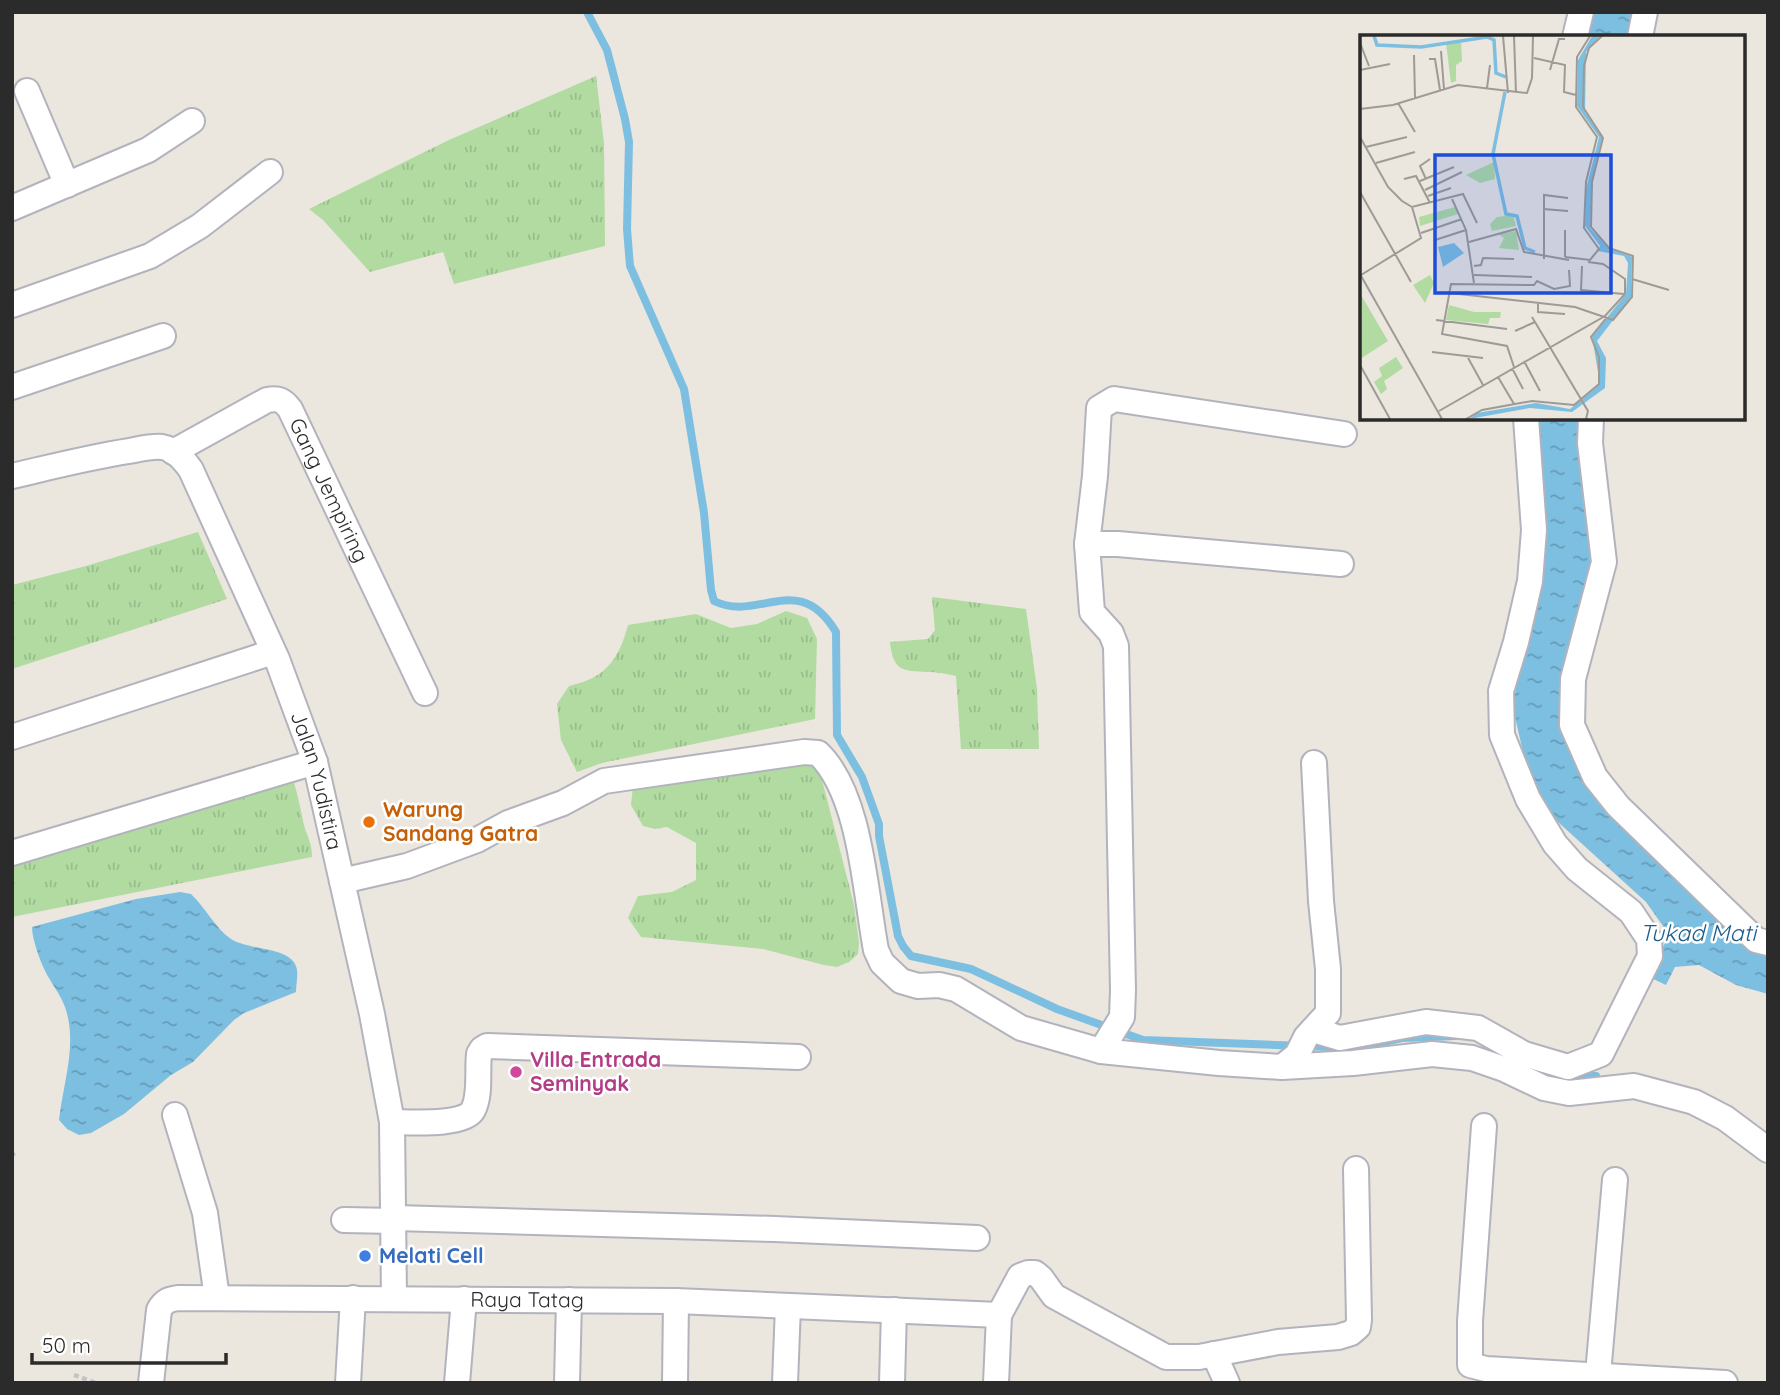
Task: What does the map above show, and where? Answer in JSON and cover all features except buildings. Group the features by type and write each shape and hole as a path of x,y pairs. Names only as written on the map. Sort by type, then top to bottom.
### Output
{"street":[{"path":"1575,35 1581,12"},
{"path":"1640,35 1646,12"},
{"path":"27,92 67,185"},
{"path":"12,208 148,150 192,121"},
{"path":"12,305 150,256 200,226 270,172"},
{"path":"12,387 163,336"},
{"name":"Gang Jempiring","path":"173,452 267,400 277,398 284,401 425,693"},
{"path":"1111,1035 1123,990 1116,646 1111,634 1093,612 1087,544 1096,476 1099,408 1114,399 1343,435"},
{"path":"342,881 407,866 477,840 508,823 563,803 604,781 818,752 830,763 847,796 876,950 889,972 901,981 918,986 939,985 957,989 1021,1028 1111,1035 1219,1063 1426,1023 1478,1028 1524,1054 1569,1067 1601,1054 1650,956 1649,939 1631,912 1577,869 1555,844 1528,799 1502,735 1501,691 1530,582 1534,530 1526,420"},
{"path":"1591,420 1590,443 1604,562 1573,679 1572,725 1595,777 1618,806 1756,940 1768,943"},
{"path":"12,476 111,453 152,447 164,447 173,452"},
{"name":"Jalan Yudistira","path":"173,452 184,459 191,470 273,652 315,762 372,1014 392,1122 394,1298"},
{"path":"1087,544 1118,544 1341,564"},
{"path":"12,737 273,652"},
{"path":"12,853 315,762"},
{"path":"1300,1047 1328,1013 1314,763"},
{"path":"392,1122 457,1121 467,1117 476,1102 479,1054 487,1046 798,1057"},
{"path":"1300,1047 1353,1063 1432,1054 1472,1058 1504,1069 1544,1088 1569,1093 1634,1086 1694,1101 1726,1118 1768,1150"},
{"path":"175,1115 205,1213 217,1297"},
{"path":"1484,1126 1469,1331 1470,1365 1486,1369 1724,1383"},
{"path":"996,1383 999,1315 1020,1276 1028,1273 1035,1273 1054,1296 1166,1357 1181,1359 1278,1342 1338,1337 1351,1333 1358,1327 1359,1309 1356,1169"},
{"path":"1598,1374 1615,1180"},
{"path":"344,1220 775,1229 977,1238"},
{"name":"Raya Tatag","path":"151,1383 159,1310 162,1304 170,1299 217,1297 676,1301 999,1315"},
{"path":"348,1383 353,1298"},
{"path":"457,1383 464,1299"},
{"path":"567,1383 569,1300"},
{"path":"675,1383 676,1301"},
{"path":"785,1383 788,1306"},
{"path":"892,1383 894,1310"},
{"path":"1213,1354 1227,1383"}],"path":[{"path":"74,1375 96,1383"}],"green space":[{"path":"596,76 604,143 605,246 454,284 443,252 370,272 323,220 309,209 449,140"},
{"path":"198,532 227,599 12,669 12,585"},
{"path":"932,597 1026,609 1037,689 1039,749 961,749 956,676 905,670 896,664 890,642 928,639 935,630"},
{"path":"786,611 807,618 817,639 815,719 602,763 577,772 561,740 557,704 569,686 593,678 609,665 620,648 628,625 696,614 731,628 757,624"},
{"path":"807,762 819,768 854,905 858,954 837,967 763,949 641,937 628,918 638,896 672,892 696,880 696,843 667,827 655,829 643,826 631,805 633,786"},
{"path":"294,783 312,857 12,917 12,857"}],"water":[{"path":"1589,12 1638,12 1632,35 1584,35"},
{"name":"Tukad Mati","path":"1532,420 1580,420 1592,545 1589,593 1568,735 1768,947 1768,994 1736,985 1699,965 1675,967 1666,985 1647,976 1665,943 1663,926 1646,902 1547,812 1526,765 1515,717 1515,693 1530,618"},
{"path":"180,892 191,894 231,939 280,953 294,962 297,970 296,992 244,1013 193,1062 171,1075 124,1114 91,1133 79,1135 67,1129 59,1120 70,1049 69,1021 63,1003 46,973 32,927 136,899"}],"waterway":[{"path":"587,12 607,50 629,142 627,229 630,266 684,389 704,513 714,601 731,606 747,606 793,600 822,613 836,632 837,735 862,777 879,824 898,936 911,956 971,969 1057,1009 1143,1040 1355,1048 1402,1038 1456,1036"},
{"path":"1568,1076 1596,1076"}],"place":[{"name":"Warung Sandang Gatra","path":"369,822"},
{"name":"Villa Entrada Seminyak","path":"516,1072"},
{"name":"Melati Cell","path":"365,1256"}]}
